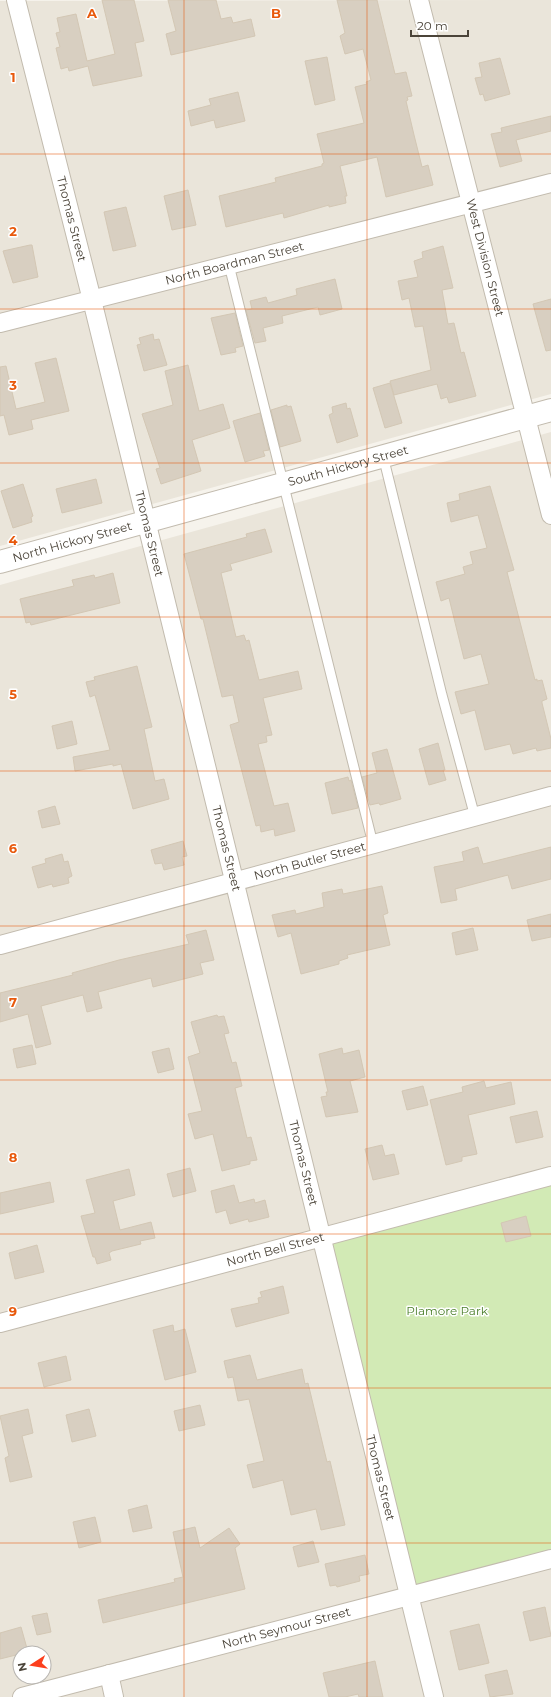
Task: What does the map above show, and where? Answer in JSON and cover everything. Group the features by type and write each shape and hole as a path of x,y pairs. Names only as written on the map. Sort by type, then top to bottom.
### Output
{"street":[{"name":"Thomas Street","path":"16,0 92,300 434,1697"},
{"name":"West Division Street","path":"420,0 470,204 551,515"},
{"name":"North Boardman Street","path":"0,323 551,183"},
{"name":"South Hickory Street","path":"146,522 551,410"},
{"name":"North Hickory Street","path":"0,562 146,522"},
{"name":"North Butler Street","path":"0,945 551,796"},
{"name":"North Bell Street","path":"0,1323 551,1176"},
{"name":"North Seymour Street","path":"22,1697 551,1559"},
{"path":"109,1674 114,1697"}],"lane":[{"path":"229,265 373,844"},
{"path":"383,456 442,695 474,817"}],"shaded area":[{"path":"551,0 551,394 0,546 0,1"},
{"path":"551,432 551,1697 0,1697 0,585"}],"green space":[{"name":"Plamore Park","path":"551,1176 551,1559 409,1596 321,1237"}],"building":[{"path":"102,0 134,0 144,41 135,43 142,76 93,86 88,66 69,71 68,67 61,69 56,48 60,47 56,33 60,32 57,18 76,14 87,61 115,54"},
{"path":"168,0 216,0 221,19 231,17 233,23 251,19 255,36 171,55 166,34 176,31"},
{"path":"337,0 377,0 395,74 406,72 412,96 407,97 408,100 406,101 414,135 422,167 428,165 433,185 386,197 377,157 340,166 347,196 345,196 346,203 329,207 329,205 284,218 283,213 226,227 219,196 276,182 275,178 322,166 324,163 317,134 364,123 355,87 367,84 366,82 371,80 363,49 345,54 340,36 345,33"},
{"path":"327,57 335,100 315,105 305,61"},
{"path":"500,58 510,94 485,101 483,94 480,95 475,78 482,77 479,63"},
{"path":"238,92 245,121 216,128 214,120 191,126 188,111 211,105 209,99"},
{"path":"551,116 551,131 516,140 522,161 500,167 491,134 502,132 501,128"},
{"path":"188,190 196,225 172,230 164,196"},
{"path":"126,207 136,246 113,251 104,212"},
{"path":"32,245 38,277 13,283 3,251"},
{"path":"443,246 453,288 442,290 448,324 454,323 461,353 464,352 476,396 449,403 447,397 441,399 437,384 394,395 390,381 431,370 423,326 415,327 409,298 402,300 398,281 418,277 414,261 423,258 422,252"},
{"path":"335,279 342,309 320,315 318,307 282,316 283,323 263,328 266,341 255,343 246,310 252,309 250,301 266,297 268,303 297,295 296,289"},
{"path":"551,299 551,350 546,351 533,304"},
{"path":"235,313 243,346 235,348 236,352 221,355 211,318"},
{"path":"153,334 154,340 159,339 167,365 144,371 137,345 141,344 139,338"},
{"path":"56,358 69,411 31,420 33,429 9,435 4,415 0,416 0,367 6,366 16,409 45,402 35,363"},
{"path":"188,365 199,411 223,404 230,428 192,440 201,471 161,484 156,469 160,468 142,414 173,405 165,371"},
{"path":"390,383 402,423 385,428 373,388"},
{"path":"346,403 347,409 350,408 358,436 337,443 329,415 333,413 332,407"},
{"path":"287,405 287,407 291,406 301,441 280,447 271,410"},
{"path":"260,413 269,450 263,451 265,456 245,462 233,421"},
{"path":"96,479 102,503 62,513 56,489"},
{"path":"23,484 33,516 31,517 32,522 13,528 1,491"},
{"path":"490,486 514,570 507,572 535,680 542,680 547,699 542,701 542,703 551,739 551,748 537,751 536,748 513,754 510,744 485,750 475,710 461,714 455,692 489,684 481,654 464,659 449,598 441,601 436,582 465,574 463,567 473,564 470,552 487,548 478,515 451,522 447,503 460,500 459,494"},
{"path":"265,529 272,552 230,564 232,570 221,573 236,637 244,635 246,641 249,640 259,680 298,671 302,689 263,698 272,735 266,736 267,742 258,744 274,806 288,803 295,831 275,836 274,829 261,832 260,825 256,826 230,725 239,722 233,695 222,697 203,619 201,619 184,554 247,537 246,534"},
{"path":"113,573 120,603 31,625 30,622 26,623 20,599 74,586 72,580 94,575 95,578"},
{"path":"137,666 152,727 144,729 155,781 164,779 169,799 133,809 121,764 113,766 113,764 75,771 73,757 110,750 95,695 90,697 86,682 95,680 94,677"},
{"path":"72,721 77,744 57,749 52,726"},
{"path":"438,743 446,780 429,785 419,749"},
{"path":"387,749 401,799 380,805 379,803 370,805 362,777 377,773 372,753"},
{"path":"348,777 349,781 351,780 358,808 332,814 325,783"},
{"path":"55,806 60,824 42,828 38,811"},
{"path":"183,841 187,856 182,857 184,865 164,870 162,863 155,864 151,850"},
{"path":"478,847 483,864 551,847 551,879 512,889 508,875 455,889 457,900 441,903 434,867 464,861 462,852"},
{"path":"62,854 64,862 68,861 72,876 68,878 69,883 53,887 52,884 38,888 32,867 46,863 45,859"},
{"path":"382,886 388,913 383,915 390,945 347,955 348,958 339,961 339,964 301,974 291,933 278,937 272,915 295,910 296,914 324,907 322,893 342,889 343,894"},
{"path":"551,914 551,937 532,941 527,920"},
{"path":"473,928 478,950 456,955 452,933"},
{"path":"206,930 214,960 200,963 203,974 153,987 151,978 98,992 102,1008 87,1012 83,995 41,1006 51,1044 36,1048 28,1014 0,1022 0,993 73,975 72,973 119,960 189,944 186,935"},
{"path":"217,1015 218,1017 224,1016 229,1033 224,1034 232,1063 236,1062 242,1086 235,1088 247,1138 251,1137 257,1160 250,1161 250,1164 222,1171 213,1134 195,1139 188,1114 202,1111 188,1057 200,1053 191,1022"},
{"path":"32,1045 36,1064 17,1068 13,1049"},
{"path":"169,1048 174,1069 158,1073 152,1052"},
{"path":"342,1048 343,1054 359,1050 365,1077 350,1081 358,1112 326,1117 321,1097 327,1096 326,1092 328,1092 319,1054"},
{"path":"484,1081 486,1088 511,1082 515,1104 468,1115 477,1154 462,1157 462,1161 446,1165 430,1100 463,1092 462,1087"},
{"path":"423,1086 428,1105 407,1110 402,1091"},
{"path":"537,1111 543,1137 516,1143 510,1117"},
{"path":"382,1145 385,1156 394,1154 399,1174 373,1180 365,1149"},
{"path":"190,1168 196,1191 173,1197 167,1174"},
{"path":"129,1169 135,1195 113,1201 120,1230 151,1222 155,1238 140,1241 141,1244 112,1251 109,1253 111,1260 97,1264 95,1257 93,1257 81,1216 95,1213 86,1180"},
{"path":"50,1182 54,1202 0,1214 0,1193"},
{"path":"234,1185 239,1203 254,1199 255,1203 265,1200 269,1217 249,1222 248,1219 230,1224 226,1210 216,1213 211,1191"},
{"path":"526,1216 531,1236 506,1242 501,1223"},
{"path":"37,1245 44,1272 15,1279 9,1253"},
{"path":"283,1286 289,1313 236,1327 231,1309 259,1303 258,1298 262,1297 260,1292"},
{"path":"173,1325 174,1332 185,1329 196,1372 165,1380 153,1330"},
{"path":"250,1355 257,1380 302,1369 305,1384 308,1383 327,1462 330,1461 345,1525 321,1530 316,1509 291,1515 283,1480 253,1488 247,1465 264,1461 249,1399 238,1401 233,1377 228,1378 224,1361"},
{"path":"66,1356 71,1380 44,1387 38,1363"},
{"path":"200,1405 205,1425 179,1431 174,1411"},
{"path":"28,1409 33,1433 22,1436 32,1477 10,1482 5,1458 9,1456 0,1416"},
{"path":"89,1409 96,1436 72,1442 66,1415"},
{"path":"147,1505 152,1528 133,1532 128,1510"},
{"path":"95,1517 101,1542 79,1548 73,1522"},
{"path":"195,1527 200,1548 229,1528 240,1544 235,1548 245,1589 103,1623 98,1600 175,1582 174,1579 183,1577 173,1532"},
{"path":"313,1541 319,1562 298,1567 293,1547"},
{"path":"365,1555 369,1574 359,1576 360,1581 337,1587 336,1585 330,1586 325,1564"},
{"path":"545,1607 551,1636 530,1641 523,1612"},
{"path":"47,1613 51,1632 37,1635 32,1616"},
{"path":"479,1624 489,1663 459,1670 450,1631"},
{"path":"21,1627 26,1645 12,1645 12,1656 0,1659 0,1633"},
{"path":"375,1661 383,1697 359,1697 358,1694 345,1697 329,1697 323,1673"},
{"path":"507,1670 513,1694 490,1697 485,1675"}]}
